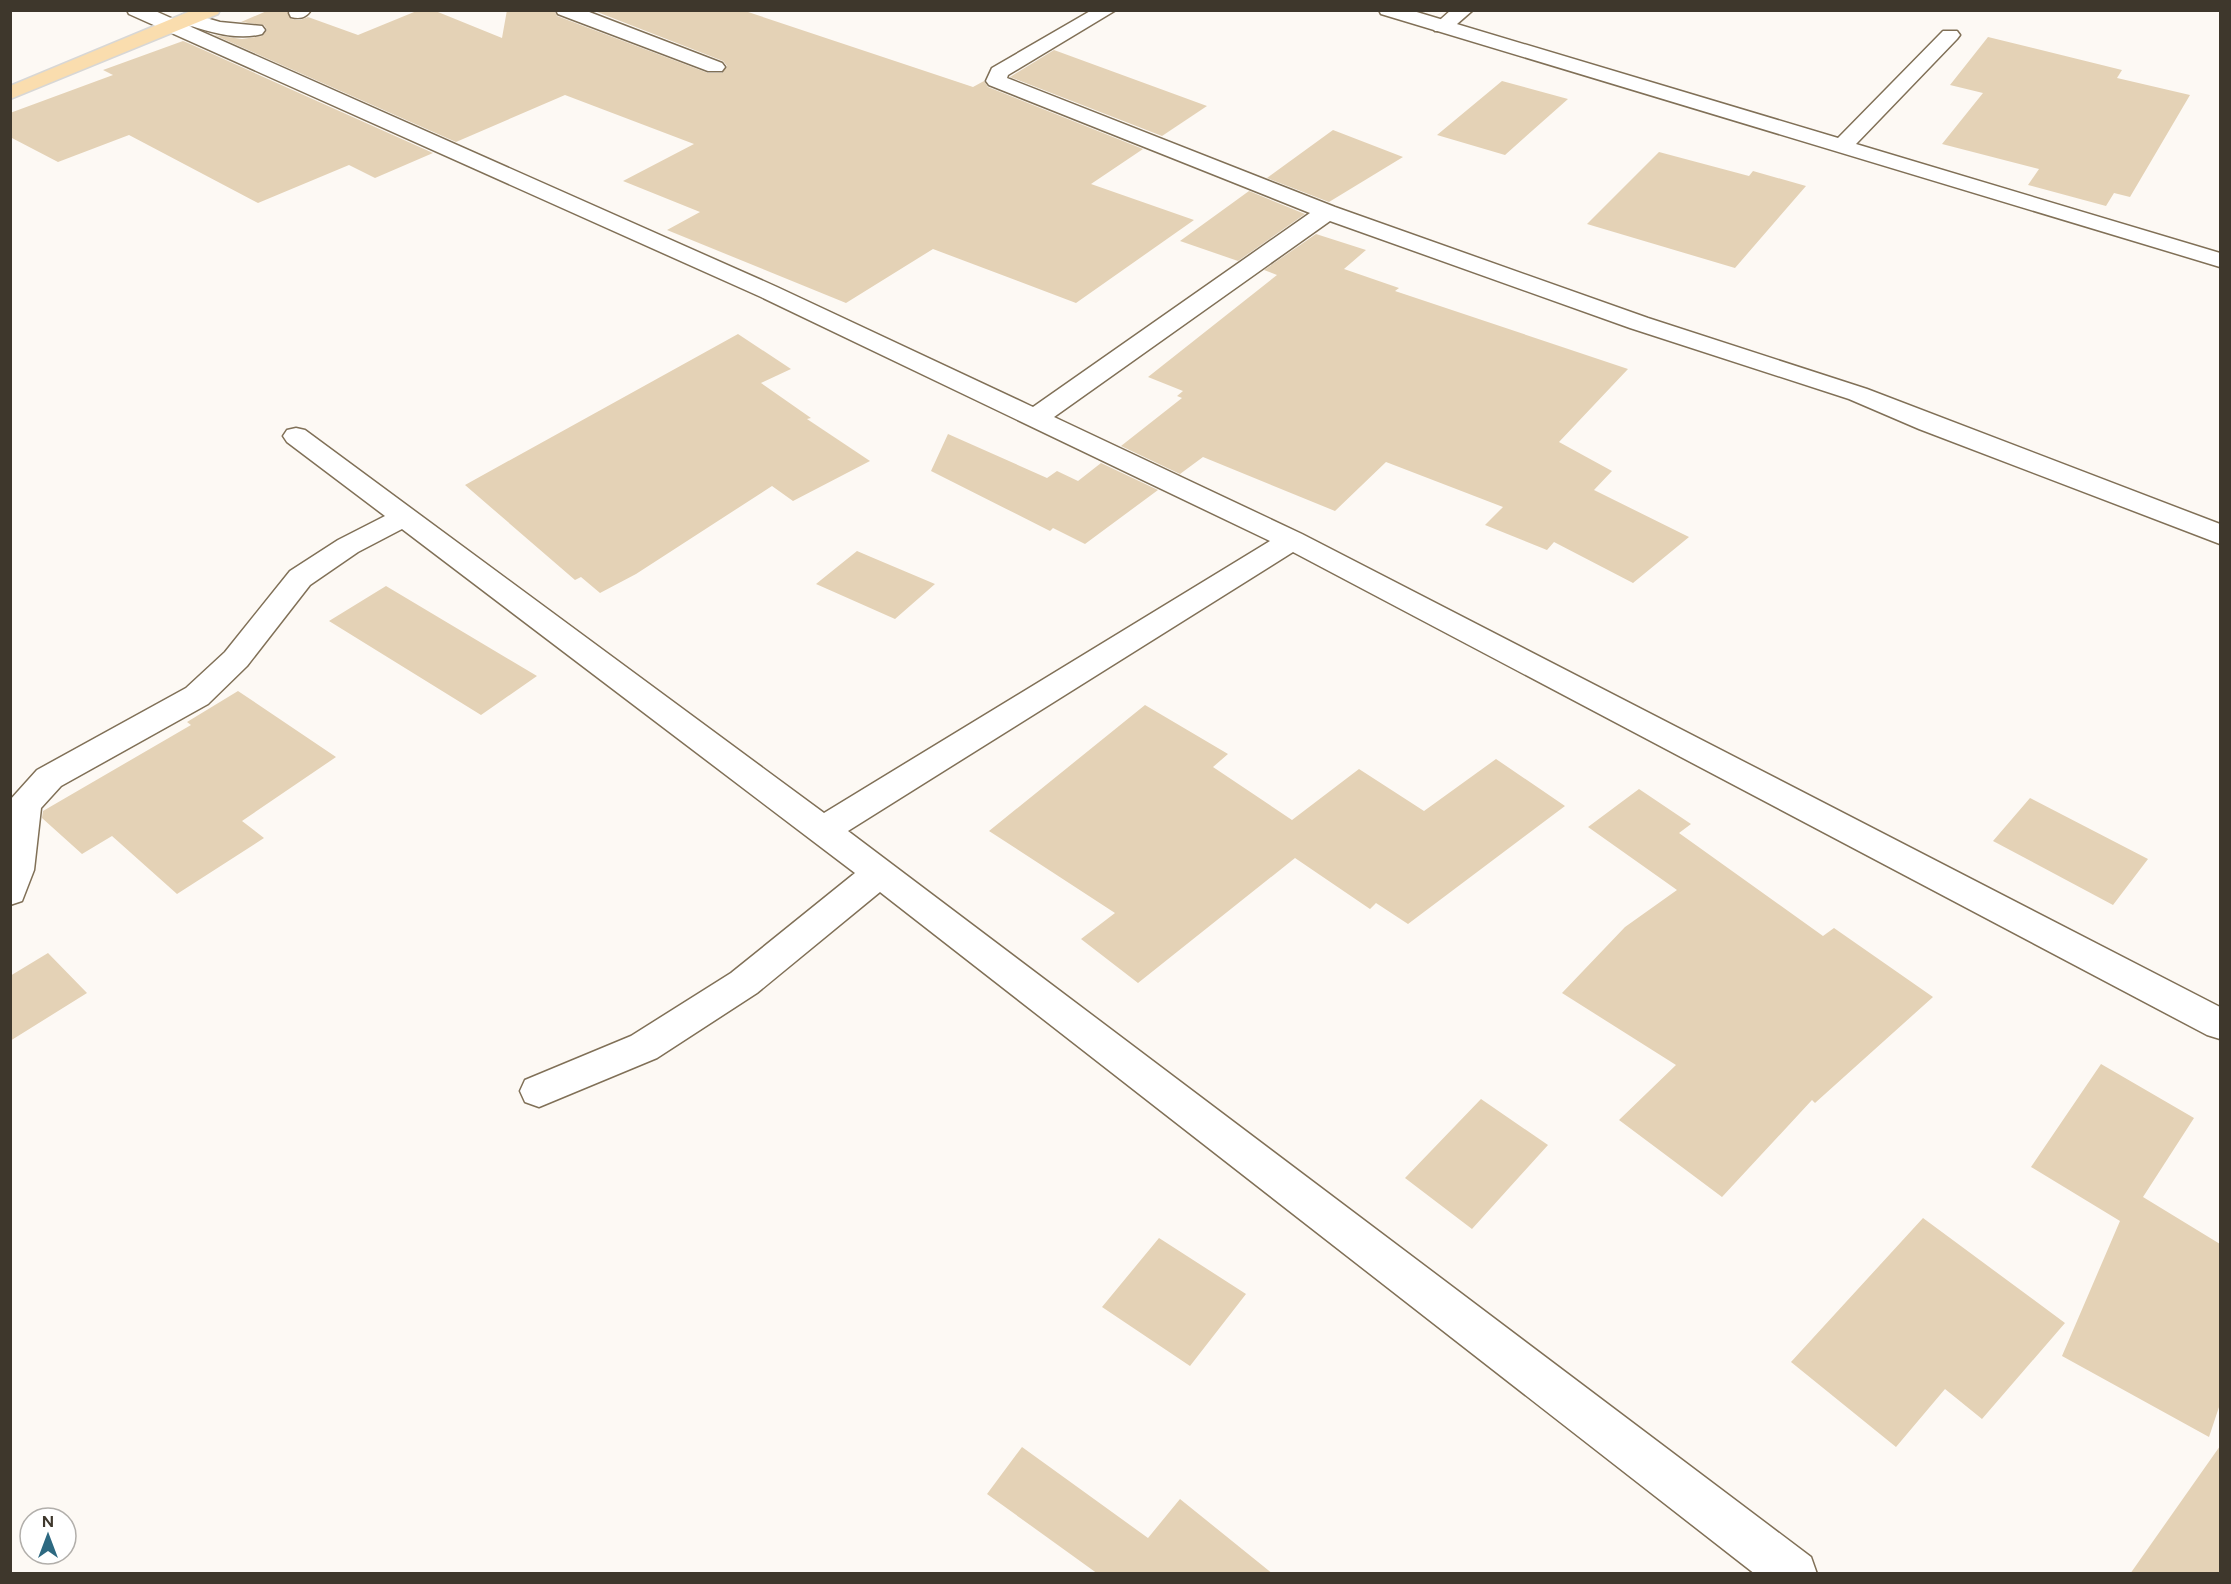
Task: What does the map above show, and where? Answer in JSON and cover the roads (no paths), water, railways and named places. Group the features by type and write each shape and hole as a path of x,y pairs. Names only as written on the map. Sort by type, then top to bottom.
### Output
{"main road":[{"path":"10,93 211,10"}],"street":[{"path":"136,10 181,23 769,292 1292,540 2220,1024"},
{"path":"565,10 715,67"},
{"path":"1107,10 999,72 996,81 1327,212 1639,323 1858,394 2220,535"},
{"path":"1388,10 2220,260"},
{"path":"1442,27 1464,10"},
{"path":"181,23 255,30"},
{"path":"1841,147 1950,35"},
{"path":"1034,419 1327,212"},
{"path":"296,436 823,830 1794,1574"},
{"path":"10,892 17,870 25,804 49,778 197,696 236,659 300,578 348,546 404,517"},
{"path":"823,830 1292,540"},
{"path":"539,1091 644,1047 744,983 879,874"}]}
